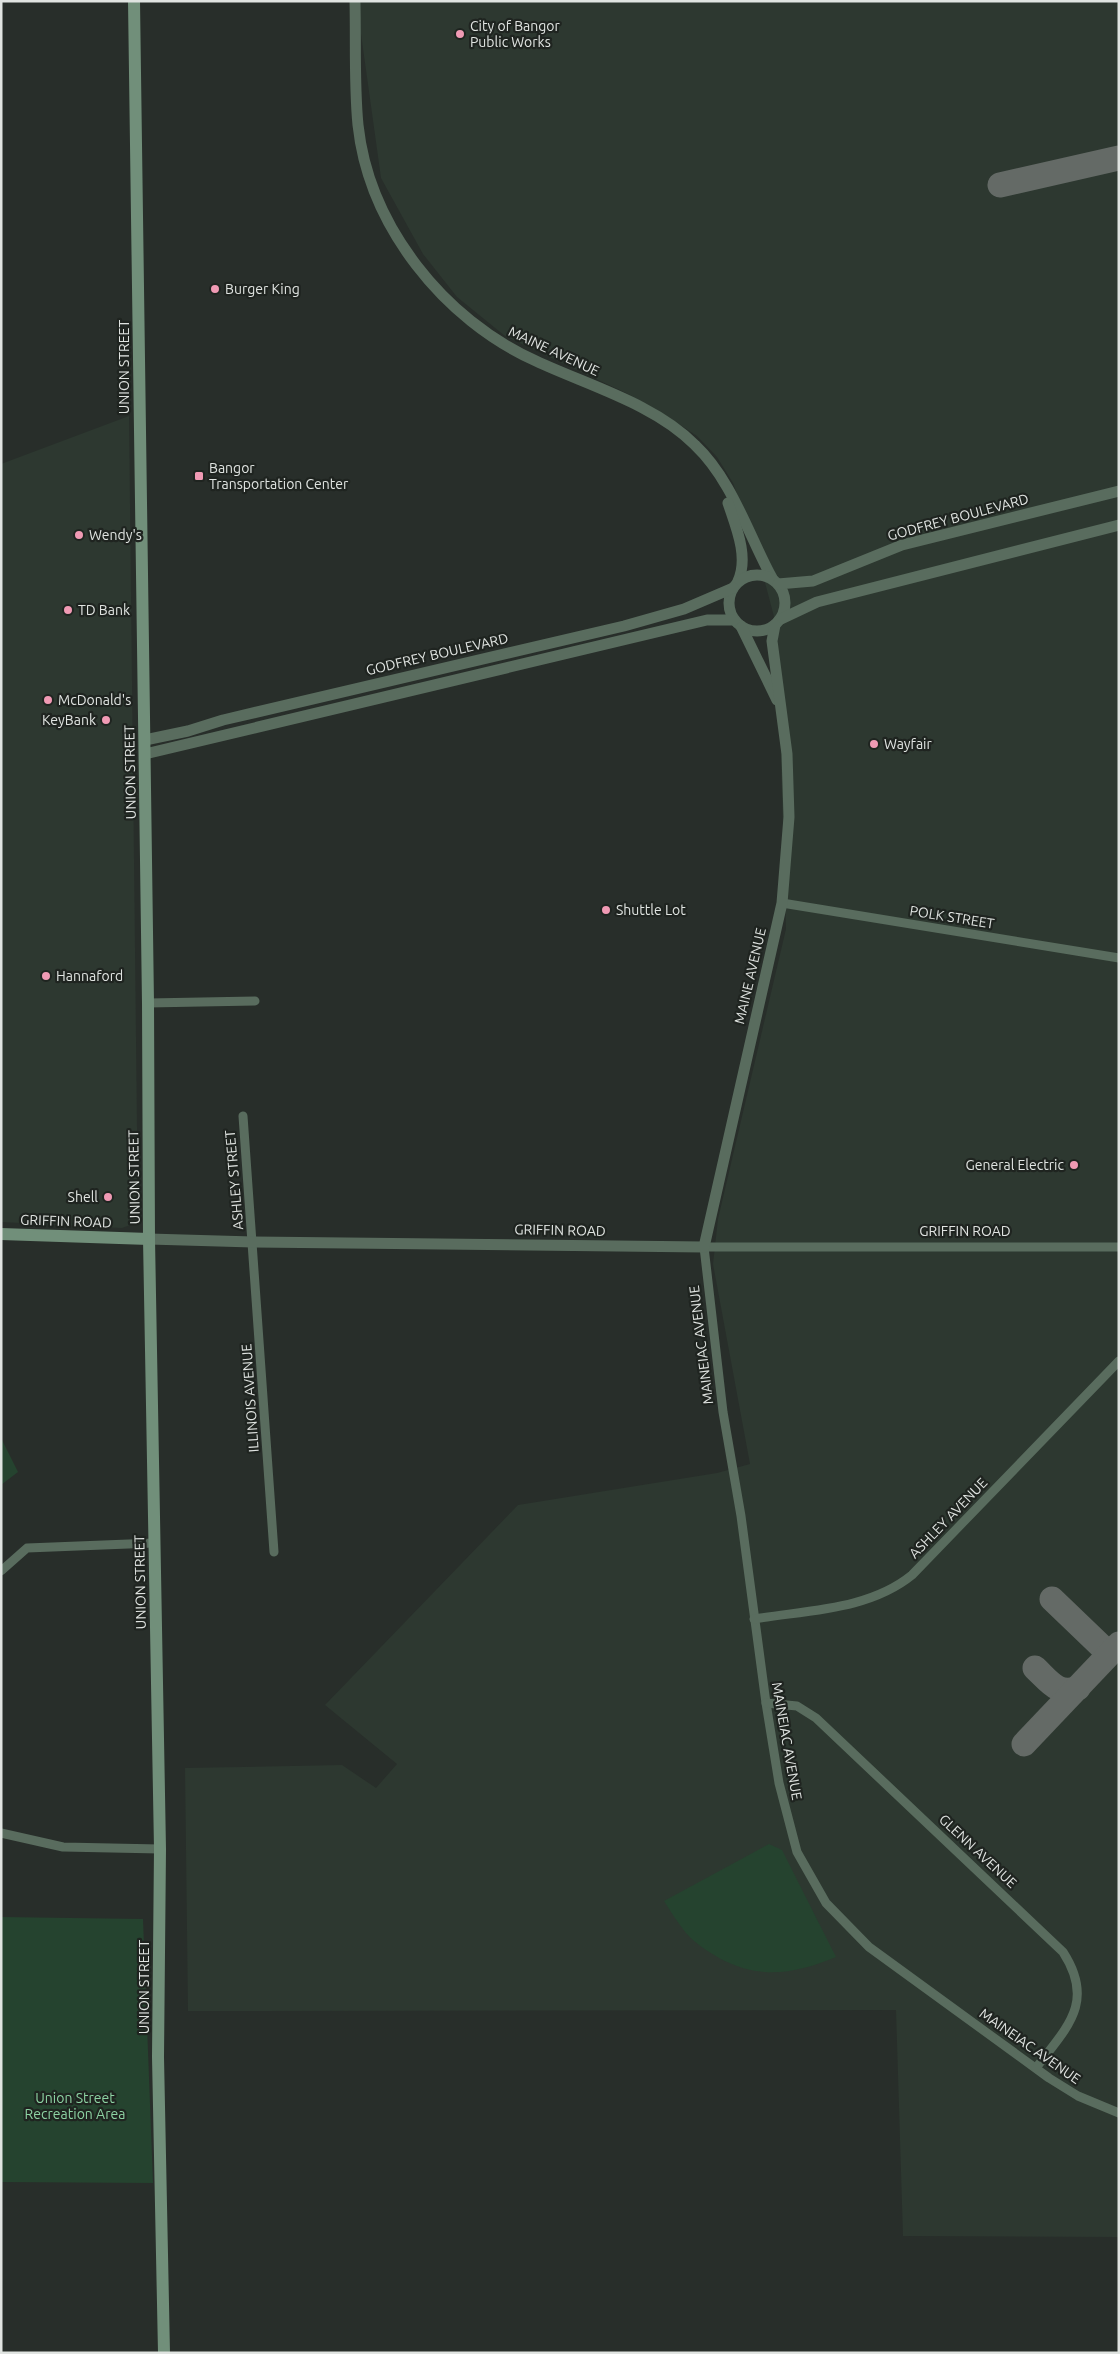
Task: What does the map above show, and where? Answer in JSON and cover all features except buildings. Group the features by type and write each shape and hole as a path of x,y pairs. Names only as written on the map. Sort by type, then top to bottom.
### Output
{"main road":[{"name":"UNION STREET","path":"134,1 145,740 149,1239 160,1849 158,2057 164,2353"},
{"name":"GRIFFIN ROAD","path":"1,1234 149,1239"}],"street":[{"name":"MAINE AVENUE","path":"355,1 358,126 373,185 395,233 415,263 448,302 496,340 517,353 660,418 681,432 697,446 717,472 775,581"},
{"name":"MAINE AVENUE","path":"717,472 740,542 743,571 736,585"},
{"name":"GODFREY BOULEVARD","path":"775,581 812,582 902,545 1119,491"},
{"path":"778,622 786,605 785,597 775,581 754,574 736,585 729,604 738,623 760,631 778,622 817,602 1119,524"},
{"name":"GODFREY BOULEVARD","path":"145,740 624,626 684,609 736,585"},
{"name":"GODFREY BOULEVARD","path":"145,754 707,620 738,623"},
{"name":"MAINE AVENUE","path":"704,1247 782,903 789,817 787,754 772,641 778,622"},
{"name":"MAINE AVENUE","path":"738,623 782,708"},
{"name":"POLK STREET","path":"782,903 1119,958"},
{"path":"148,1003 255,1001"},
{"name":"ASHLEY STREET","path":"243,1116 253,1242"},
{"name":"GRIFFIN ROAD","path":"149,1239 253,1242 704,1247 1119,1248"},
{"name":"ILLINOIS AVENUE","path":"253,1242 274,1552"},
{"name":"MAINEIAC AVENUE","path":"704,1247 723,1412 741,1516 778,1783 797,1852 826,1903 868,1947 1078,2096 1119,2113"},
{"name":"ASHLEY AVENUE","path":"754,1619 859,1602 898,1587 912,1575 1119,1361"},
{"path":"1,1571 27,1548 154,1543"},
{"name":"GLENN AVENUE","path":"766,1703 797,1706 816,1718 1063,1952 1076,1979 1079,1994 1078,2002 1065,2030 1036,2068"},
{"path":"1,1833 63,1847 160,1849"}],"shaded area":[{"path":"361,1 1119,1 1119,2237 903,2236 896,2010 188,2011 185,1768 342,1765 376,1788 397,1764 325,1705 518,1505 717,1473 750,1464 713,1264 718,1219 786,929 777,628 754,541 733,483 717,457 697,436 662,413 626,393 505,336 457,297 423,254 381,178 361,34"},
{"path":"129,416 138,1217 133,1224 122,1228 1,1222 1,464"}],"green space":[{"path":"1,1438 18,1472 1,1485"},
{"path":"769,1844 782,1850 836,1957 792,1971 763,1972 749,1970 719,1958 701,1947 686,1933 664,1901"},
{"name":"Union Street Recreation Area","path":"1,1917 143,1919 153,2183 1,2182"}],"taxiway":[{"path":"1000,185 1119,158"},
{"path":"1052,1599 1102,1647 1113,1651"},
{"path":"1024,1744 1119,1644"},
{"path":"1035,1668 1059,1689 1071,1690 1078,1688"}],"place":[{"name":"City of Bangor Public Works","path":"460,34"},
{"name":"Burger King","path":"215,289"},
{"name":"Bangor Transportation Center","path":"199,476"},
{"name":"Wendy's","path":"79,535"},
{"name":"TD Bank","path":"68,610"},
{"name":"McDonald's","path":"48,700"},
{"name":"KeyBank","path":"106,720"},
{"name":"Wayfair","path":"874,744"},
{"name":"Shuttle Lot","path":"606,910"},
{"name":"Hannaford","path":"46,976"},
{"name":"General Electric","path":"1074,1165"},
{"name":"Shell","path":"108,1197"}]}
